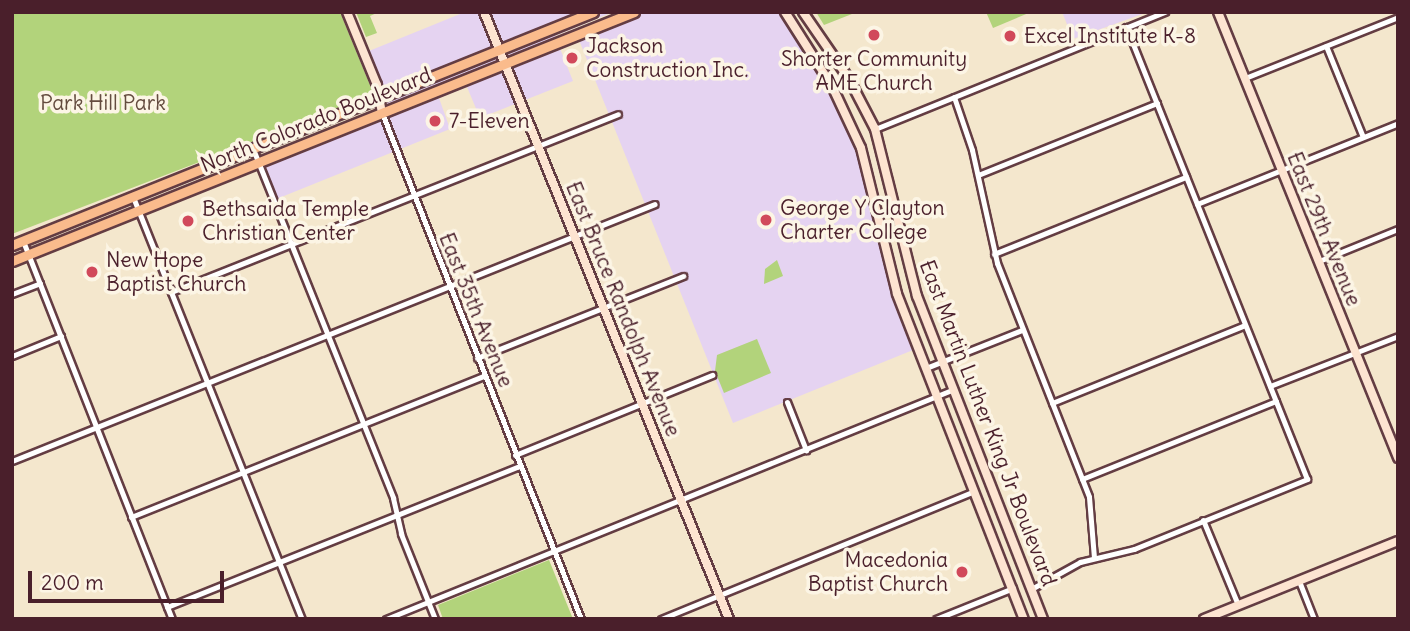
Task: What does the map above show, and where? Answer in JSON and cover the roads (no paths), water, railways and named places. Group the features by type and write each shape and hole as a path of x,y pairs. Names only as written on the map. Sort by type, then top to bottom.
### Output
{"main road":[{"name":"North Colorado Boulevard","path":"12,245 593,12"},
{"name":"North Colorado Boulevard","path":"12,261 634,12"}],"street":[{"name":"East 35th Avenue","path":"347,12 380,98 382,113 412,197 581,619"},
{"name":"East Bruce Randolph Avenue","path":"484,12 729,619"},
{"name":"East Martin Luther King Jr Boulevard","path":"785,12 832,86 861,148 894,284 1024,619"},
{"name":"East Martin Luther King Jr Boulevard","path":"805,12 875,129 893,189 909,272 954,389 1036,586 1043,619"},
{"path":"875,129 1164,12"},
{"name":"East 29th Avenue","path":"1218,12 1395,443 1398,458"},
{"path":"1245,78 1398,17"},
{"path":"1036,586 1094,558 1134,549 1307,479 1126,27"},
{"path":"1326,46 1363,137"},
{"path":"954,97 978,175 994,254 1083,479 1092,509 1094,558"},
{"path":"978,175 1157,103"},
{"path":"172,292 618,114"},
{"path":"1197,204 1398,123"},
{"path":"253,149 364,424 435,619"},
{"path":"994,254 1186,177"},
{"path":"133,197 302,619"},
{"path":"12,461 447,284 655,204"},
{"path":"1319,261 1398,229"},
{"path":"23,241 170,618"},
{"path":"477,358 683,276"},
{"path":"12,294 40,283"},
{"path":"1052,403 1245,325"},
{"path":"926,368 1022,330"},
{"path":"1270,386 1398,336"},
{"path":"12,356 61,337"},
{"path":"515,454 712,375"},
{"path":"131,517 484,376"},
{"path":"386,619 954,389"},
{"path":"1083,479 1276,401"},
{"path":"787,402 806,450"},
{"path":"167,607 520,466"},
{"path":"661,619 974,491"},
{"path":"1203,520 1238,605"},
{"path":"1204,619 1398,541"},
{"path":"1298,581 1314,619"},
{"path":"936,619 1013,588"}],"place":[{"name":"Shorter Community AME Church","path":"874,35"},
{"name":"Excel Institute K-8","path":"1010,36"},
{"name":"Jackson Construction Inc.","path":"572,58"},
{"name":"7-Eleven","path":"435,121"},
{"name":"George Y Clayton Charter College","path":"766,220"},
{"name":"Bethsaida Temple Christian Center","path":"188,221"},
{"name":"New Hope Baptist Church","path":"92,272"},
{"name":"Macedonia Baptist Church","path":"962,572"}],"park label":[{"name":"Park Hill Park","path":"103,103"}]}
